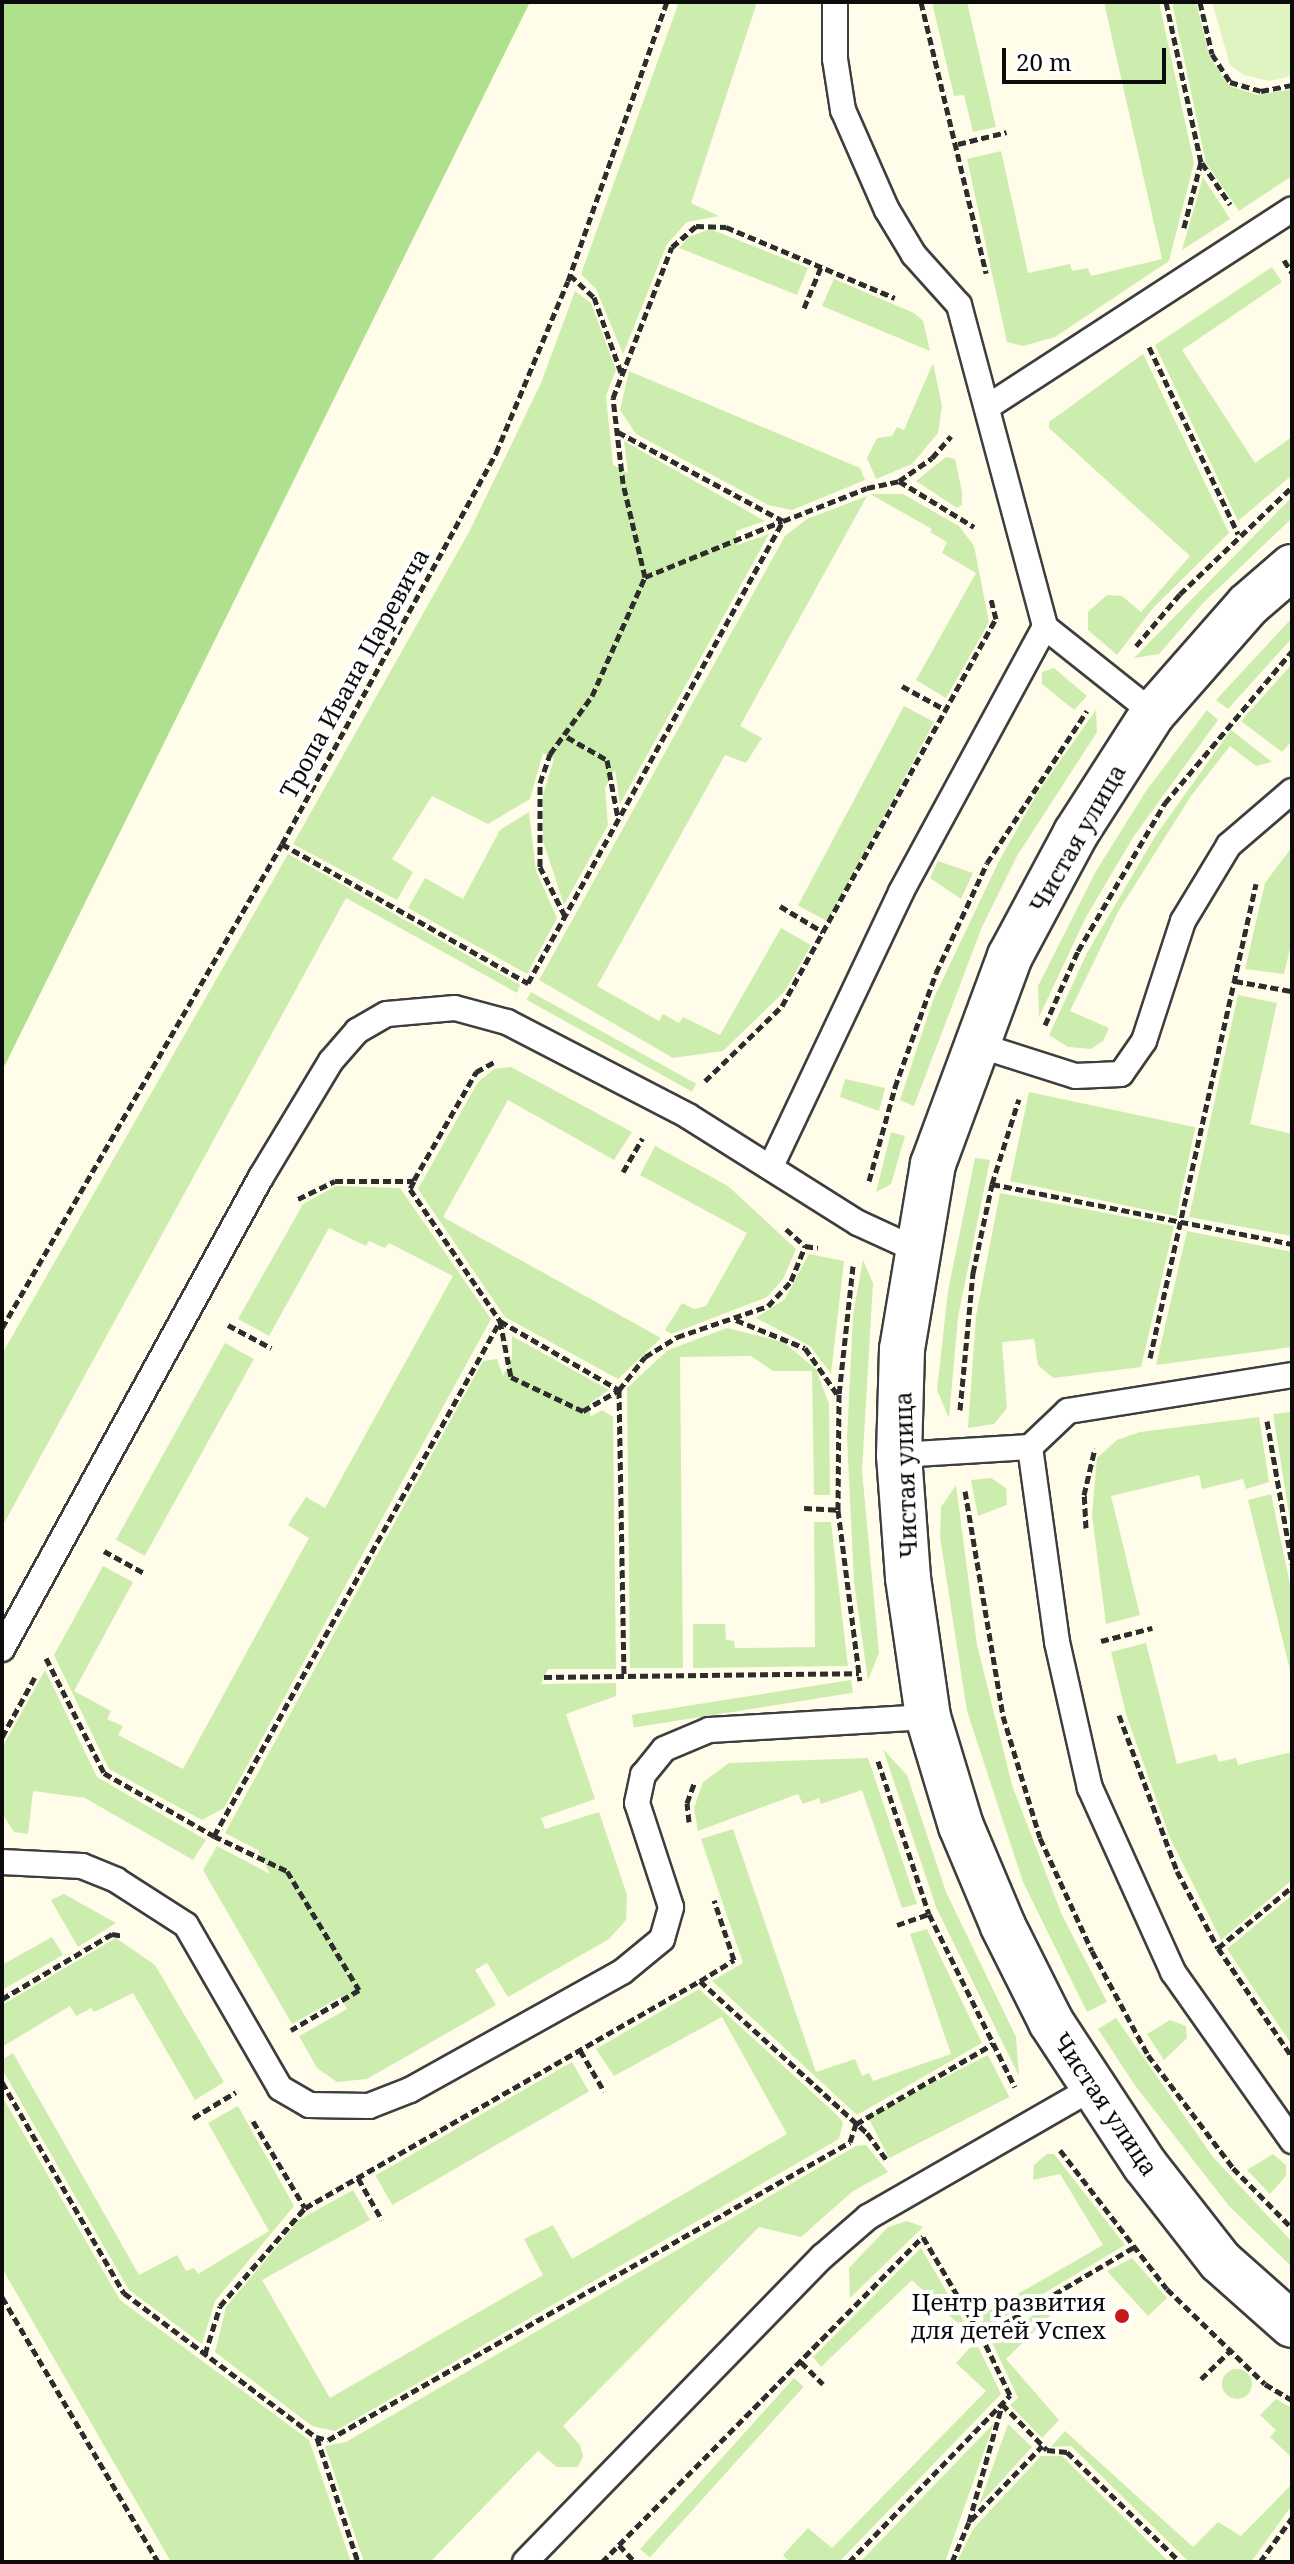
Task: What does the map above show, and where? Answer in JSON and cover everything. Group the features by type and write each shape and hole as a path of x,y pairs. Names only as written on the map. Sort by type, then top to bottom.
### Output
{"street":[{"name":"Чистая улица","path":"1292,567 1248,605 1153,713 1068,846 1010,956 933,1164 902,1349 899,1455 908,1578 928,1717 961,1826 1003,1926 1051,2022 1092,2088 1220,2261 1292,2325"}],"lane":[{"path":"835,2 835,59 843,110 861,159 914,255 959,305 989,406 1045,627 1153,713"},
{"path":"989,406 1292,209"},
{"path":"772,1164 901,892 1045,627"},
{"path":"975,1044 1075,1076 1121,1074 1144,1041 1183,921 1229,845 1292,791"},
{"path":"2,1649 261,1177 331,1061 357,1031 387,1014 419,1008 455,1008 507,1022 772,1164 858,1223 917,1250"},
{"path":"899,1455 1030,1447 1068,1411 1142,1395 1292,1375"},
{"path":"1030,1447 1057,1642 1090,1788 1173,1972 1292,2141"},
{"path":"2,1862 82,1866 116,1880 186,1925 280,2088 309,2105 369,2106 410,2090 622,1972 662,1939 671,1907 637,1803 643,1775 664,1749 709,1730 928,1717"},
{"path":"525,2562 823,2256 868,2217 1092,2088"}],"path":[{"name":"Тропа Ивана Царевича","path":"2,1328 282,844 496,453 570,275 667,2"},
{"path":"921,2 987,278"},
{"path":"1166,2 1201,162 1166,292 1183,319 1148,344 1238,534"},
{"path":"1200,2 1212,54 1230,82 1261,91 1292,85"},
{"path":"957,145 1007,132"},
{"path":"565,917 540,867 536,839 540,783 550,754 567,737 592,696 645,577 623,483 613,398 672,247 696,226 726,227 904,301"},
{"path":"1270,261 1279,254"},
{"path":"804,308 821,267"},
{"path":"570,275 594,297 623,376"},
{"path":"645,577 867,488 899,481 932,458 955,430 958,444"},
{"path":"618,432 783,521"},
{"path":"899,481 974,525"},
{"path":"971,512 978,536"},
{"path":"282,844 528,983 783,521"},
{"path":"706,1080 782,1006 996,619 990,592"},
{"path":"902,686 946,710"},
{"path":"567,737 607,760 619,819"},
{"path":"1087,1535 1087,1465 1096,1445 1140,1425 1142,1395 1180,1223 1257,883 1265,871"},
{"path":"780,906 823,932"},
{"path":"1235,981 1291,991"},
{"path":"504,1060 476,1072 410,1189 500,1321 511,1377 583,1411 619,1390 645,1357 677,1337 735,1320 768,1306 791,1281 805,1246"},
{"path":"633,1127 658,1141"},
{"path":"623,1172 645,1134"},
{"path":"292,1207 322,1183 414,1181"},
{"path":"992,1184 1292,1244"},
{"path":"774,1219 805,1246 830,1250"},
{"path":"220,1338 235,1312"},
{"path":"735,1320 805,1348 839,1398"},
{"path":"500,1321 619,1390"},
{"path":"214,1836 500,1321"},
{"path":"228,1325 271,1348"},
{"path":"619,1390 624,1675"},
{"path":"1265,1408 1292,1564"},
{"path":"804,1508 838,1510"},
{"path":"97,1564 111,1538"},
{"path":"104,1551 144,1573"},
{"path":"1099,1628 1105,1657"},
{"path":"1101,1641 1152,1628"},
{"path":"2,1737 53,1645"},
{"path":"46,1658 104,1773 214,1836 287,1871 359,1990 257,2050"},
{"path":"544,1677 859,1673"},
{"path":"1117,1704 1172,1858 1218,1948 1292,2057"},
{"path":"689,1826 687,1803 700,1775"},
{"path":"700,1981 734,1960 709,1885"},
{"path":"1218,1948 1292,1887"},
{"path":"897,1925 929,1914"},
{"path":"316,2437 339,2436 850,2142 856,2124 993,2044"},
{"path":"580,2050 604,2091"},
{"path":"2,2082 124,2293 316,2437 358,2562"},
{"path":"193,2118 236,2092"},
{"path":"358,2178 382,2220"},
{"path":"205,2354 220,2306 305,2208"},
{"path":"602,2562 923,2237 982,2337 1010,2395 849,2562"},
{"path":"982,2337 1134,2247"},
{"path":"2,2297 158,2562"},
{"path":"1201,2379 1230,2351"},
{"path":"801,2362 823,2384"},
{"path":"1002,2404 1042,2446 1067,2452 1180,2562"},
{"path":"952,2562 969,2522 1002,2404"},
{"path":"969,2522 1042,2446"},
{"path":"1260,2562 1292,2518"},
{"path":"619,2545 635,2562"}],"green space":[{"path":"2,2 530,2 2,1071"},
{"path":"679,2 757,2 691,203 719,216 687,222 667,244 623,354 596,289 581,274"},
{"path":"932,2 967,2 996,127 973,132 964,95 954,96"},
{"path":"1104,2 1159,2 1194,163 1169,261 1055,337 1023,346 1007,342 967,159 1001,151 1028,273 1070,264 1072,271 1088,268 1091,276 1162,259"},
{"path":"1172,2 1196,2 1209,55 1229,86 1258,95 1292,89 1292,176 1239,211 1206,163"},
{"path":"1212,2 1292,2 1292,76 1269,81 1244,75 1230,65"},
{"path":"1203,177 1230,219 1182,250"},
{"path":"710,229 808,268 797,295 679,248 689,237"},
{"path":"1272,267 1282,282 1182,350 1255,463 1292,437 1292,475 1238,521 1155,345"},
{"path":"834,279 914,313 923,321 930,351 822,306"},
{"path":"575,291 591,303 616,370 606,396 613,465 628,473 624,441 765,521 736,531 737,545 769,534 620,804 615,770 605,788 608,825 564,905 543,841 543,795 554,759 543,753 530,799 488,824 432,796 392,859 413,872 397,900 293,844 469,532 541,383"},
{"path":"1143,354 1229,533 1153,608 1117,655 1088,630 1088,612 1107,595 1122,596 1141,612 1190,556 1049,428 1049,422"},
{"path":"933,363 942,406 938,433 912,464 876,479 867,458 877,438 892,436 897,427 904,430"},
{"path":"629,371 860,468 865,480 792,510 768,505 636,434 620,410"},
{"path":"946,457 955,459 962,492 962,505 957,508 916,481"},
{"path":"870,494 903,494 959,526 974,546 989,622 946,698 916,680 976,573 942,553 947,542 930,532 932,529"},
{"path":"867,496 740,726 762,738 746,763 725,755 597,986 659,1021 663,1014 679,1023 683,1017 720,1035 781,928 811,945 785,991 723,1051 673,1058 539,980 785,536 807,519"},
{"path":"1292,497 1292,518 1203,603 1159,654 1134,658"},
{"path":"1292,618 1292,638 1228,709 1216,700"},
{"path":"1292,664 1292,741 1282,752 1241,721"},
{"path":"1054,668 1087,696 1074,710 1042,684 1042,672"},
{"path":"904,706 934,722 828,922 798,906"},
{"path":"1096,710 1097,732 1017,856 982,927 914,1106 900,1100 933,1000 998,863 1038,792"},
{"path":"1207,710 1218,720 1134,836 1086,917 1039,1017 1038,986 1096,871 1146,791"},
{"path":"1231,730 1272,762 1256,766 1230,746 1191,796 1119,910 1070,1011 1109,1028 1103,1041 1091,1049 1068,1047 1049,1035 1087,953 1156,835"},
{"path":"529,812 536,871 557,918 527,974 408,908 425,878 463,899 500,830"},
{"path":"1292,847 1292,940 1284,974 1245,969 1265,883"},
{"path":"288,854 520,985 517,993 346,898 2,1527 2,1354"},
{"path":"938,861 973,873 961,899 930,878"},
{"path":"531,992 696,1084 692,1092 527,1000"},
{"path":"1238,995 1277,1003 1250,1124 1292,1134 1292,1236 1189,1217"},
{"path":"511,1067 632,1132 614,1160 508,1100 443,1217 661,1338 618,1379 505,1317 418,1189 478,1082 494,1069"},
{"path":"845,1079 885,1088 879,1111 840,1097"},
{"path":"1029,1092 1195,1127 1176,1216 1010,1181"},
{"path":"891,1132 905,1136 891,1184 876,1192"},
{"path":"655,1146 728,1186 796,1249 783,1279 767,1297 671,1334 665,1330 682,1303 694,1309 706,1306 747,1233 640,1175"},
{"path":"975,1158 990,1160 958,1317 949,1418 937,1390 948,1291"},
{"path":"336,1186 400,1188 491,1319 224,1808 202,1820 109,1769 54,1655 103,1566 133,1582 74,1691 111,1711 107,1719 123,1726 118,1735 183,1769 309,1538 288,1525 306,1497 325,1508 453,1276 389,1243 385,1248 369,1241 366,1246 329,1228 269,1336 238,1319 303,1204"},
{"path":"1000,1193 1174,1226 1141,1367 1053,1378 1038,1365 1034,1339 1002,1342 1007,1408 994,1424 968,1428 976,1316"},
{"path":"1187,1231 1292,1252 1292,1347 1156,1365"},
{"path":"809,1254 844,1261 831,1374 810,1346 756,1318 785,1299"},
{"path":"863,1260 873,1283 862,1471 879,1653 868,1680 854,1582 847,1438 853,1315"},
{"path":"727,1328 783,1342 816,1369 829,1404 830,1495 814,1495 812,1371 773,1371 751,1356 680,1357 683,1668 630,1668 627,1388 668,1350"},
{"path":"512,1336 609,1390 590,1403 590,1417 602,1410 613,1417 616,1669 548,1669 541,1684 616,1683 616,1696 566,1714 595,1799 541,1818 545,1829 599,1812 627,1895 626,1920 609,1939 508,1997 487,1963 475,1970 496,2005 367,2079 337,2082 317,2068 299,2036 347,2009 340,1997 292,2024 203,1870 217,1846 270,1874 258,1850 225,1833 483,1361 497,1359 503,1376 512,1358"},
{"path":"225,1343 254,1359 145,1556 116,1540"},
{"path":"1292,1412 1292,1532 1273,1414"},
{"path":"1259,1417 1269,1482 1246,1489 1243,1479 1202,1489 1199,1475 1111,1496 1140,1615 1106,1624 1092,1515 1097,1458 1117,1440 1140,1432"},
{"path":"991,1478 1006,1488 1007,1505 978,1516 971,1480"},
{"path":"956,1485 977,1645 1012,1785 1062,1915 1107,2002 1087,2012 1023,1882 967,1711 940,1537 941,1507"},
{"path":"1271,1494 1292,1594 1292,1678 1248,1500"},
{"path":"814,1522 831,1522 848,1666 693,1668 693,1624 725,1624 726,1640 734,1641 735,1648 815,1647"},
{"path":"1146,1643 1177,1764 1216,1754 1219,1762 1236,1758 1238,1765 1292,1752 1292,1880 1221,1940 1170,1838 1126,1714 1111,1652"},
{"path":"45,1670 97,1777 206,1840 193,1860 85,1798 33,1791 28,1834 14,1832 2,1813 2,1748"},
{"path":"851,1680 853,1693 634,1728 632,1715"},
{"path":"883,1749 907,1775 946,1892 1016,2037 1019,2076 936,1907"},
{"path":"868,1758 917,1904 902,1908 862,1790 821,1804 819,1798 803,1804 798,1794 698,1831 694,1808 703,1782 729,1763"},
{"path":"733,1829 816,2072 855,2059 862,2076 869,2073 873,2081 951,2054 910,1934 927,1929 982,2043 857,2115 712,1981 743,1963 701,1839"},
{"path":"64,1894 116,1923 78,1947 51,1900"},
{"path":"1292,1895 1292,2045 1227,1949"},
{"path":"52,1937 63,1955 2,1990 2,1965"},
{"path":"116,1938 155,1965 224,2082 195,2100 133,1993 94,2012 91,2008 76,2016 70,2006 2,2047 2,2005"},
{"path":"699,1989 837,2115 843,2122 839,2139 335,2431 312,2426 215,2352 226,2307 299,2220 353,2190 370,2220 262,2280 330,2398 543,2275 524,2239 553,2225 572,2259 787,2134 722,2017 614,2076 596,2049"},
{"path":"1116,2018 1213,2157 1292,2242 1292,2267 1229,2206 1134,2084 1098,2029"},
{"path":"1170,2020 1186,2026 1187,2038 1164,2060 1147,2034"},
{"path":"13,2053 139,2275 177,2255 186,2271 194,2268 198,2274 269,2231 208,2123 238,2106 294,2206 215,2301 202,2344 129,2290 2,2069 2,2060"},
{"path":"988,2055 1009,2097 889,2158 868,2116"},
{"path":"572,2062 589,2091 392,2205 375,2176"},
{"path":"2,2096 120,2300 309,2440 351,2562 171,2562 2,2268"},
{"path":"866,2145 888,2172 853,2191 801,2237 759,2227 563,2426 580,2445 583,2456 578,2467 557,2467 538,2451 430,2562 364,2562 325,2446 346,2442 856,2146"},
{"path":"1047,2154 1054,2154 1125,2245 984,2329 978,2317 1103,2245 1060,2174 1033,2180 1034,2165"},
{"path":"1273,2154 1286,2165 1286,2176 1270,2194 1247,2170"},
{"path":"907,2221 923,2227 850,2298 849,2268 888,2227"},
{"path":"921,2248 975,2340 912,2280 821,2367 813,2357"},
{"path":"1132,2258 1167,2298 1148,2316 1107,2271"},
{"path":"1044,2309 1050,2316 1006,2359 1059,2420 1042,2438 1010,2405 1018,2398 991,2340"},
{"path":"976,2341 1001,2394 839,2562 790,2562 783,2555 808,2528 832,2548 986,2391 956,2363"},
{"path":"1237,2369 1247,2374 1252,2384 1247,2394 1237,2399 1227,2394 1222,2384 1227,2374"},
{"path":"794,2378 804,2387 650,2558 640,2549"},
{"path":"1276,2399 1292,2408 1292,2458 1270,2437 1276,2430 1260,2415"},
{"path":"994,2423 945,2562 860,2562"},
{"path":"1008,2424 1032,2447 979,2505"},
{"path":"1065,2431 1193,2547 1218,2522 1241,2536 1292,2484 1292,2505 1251,2562 1189,2562 1071,2446 1051,2447"},
{"path":"1041,2456 1062,2456 1169,2562 957,2562 973,2529"}],"place":[{"name":"Центр развития для детей Успех","path":"1122,2316"}]}
